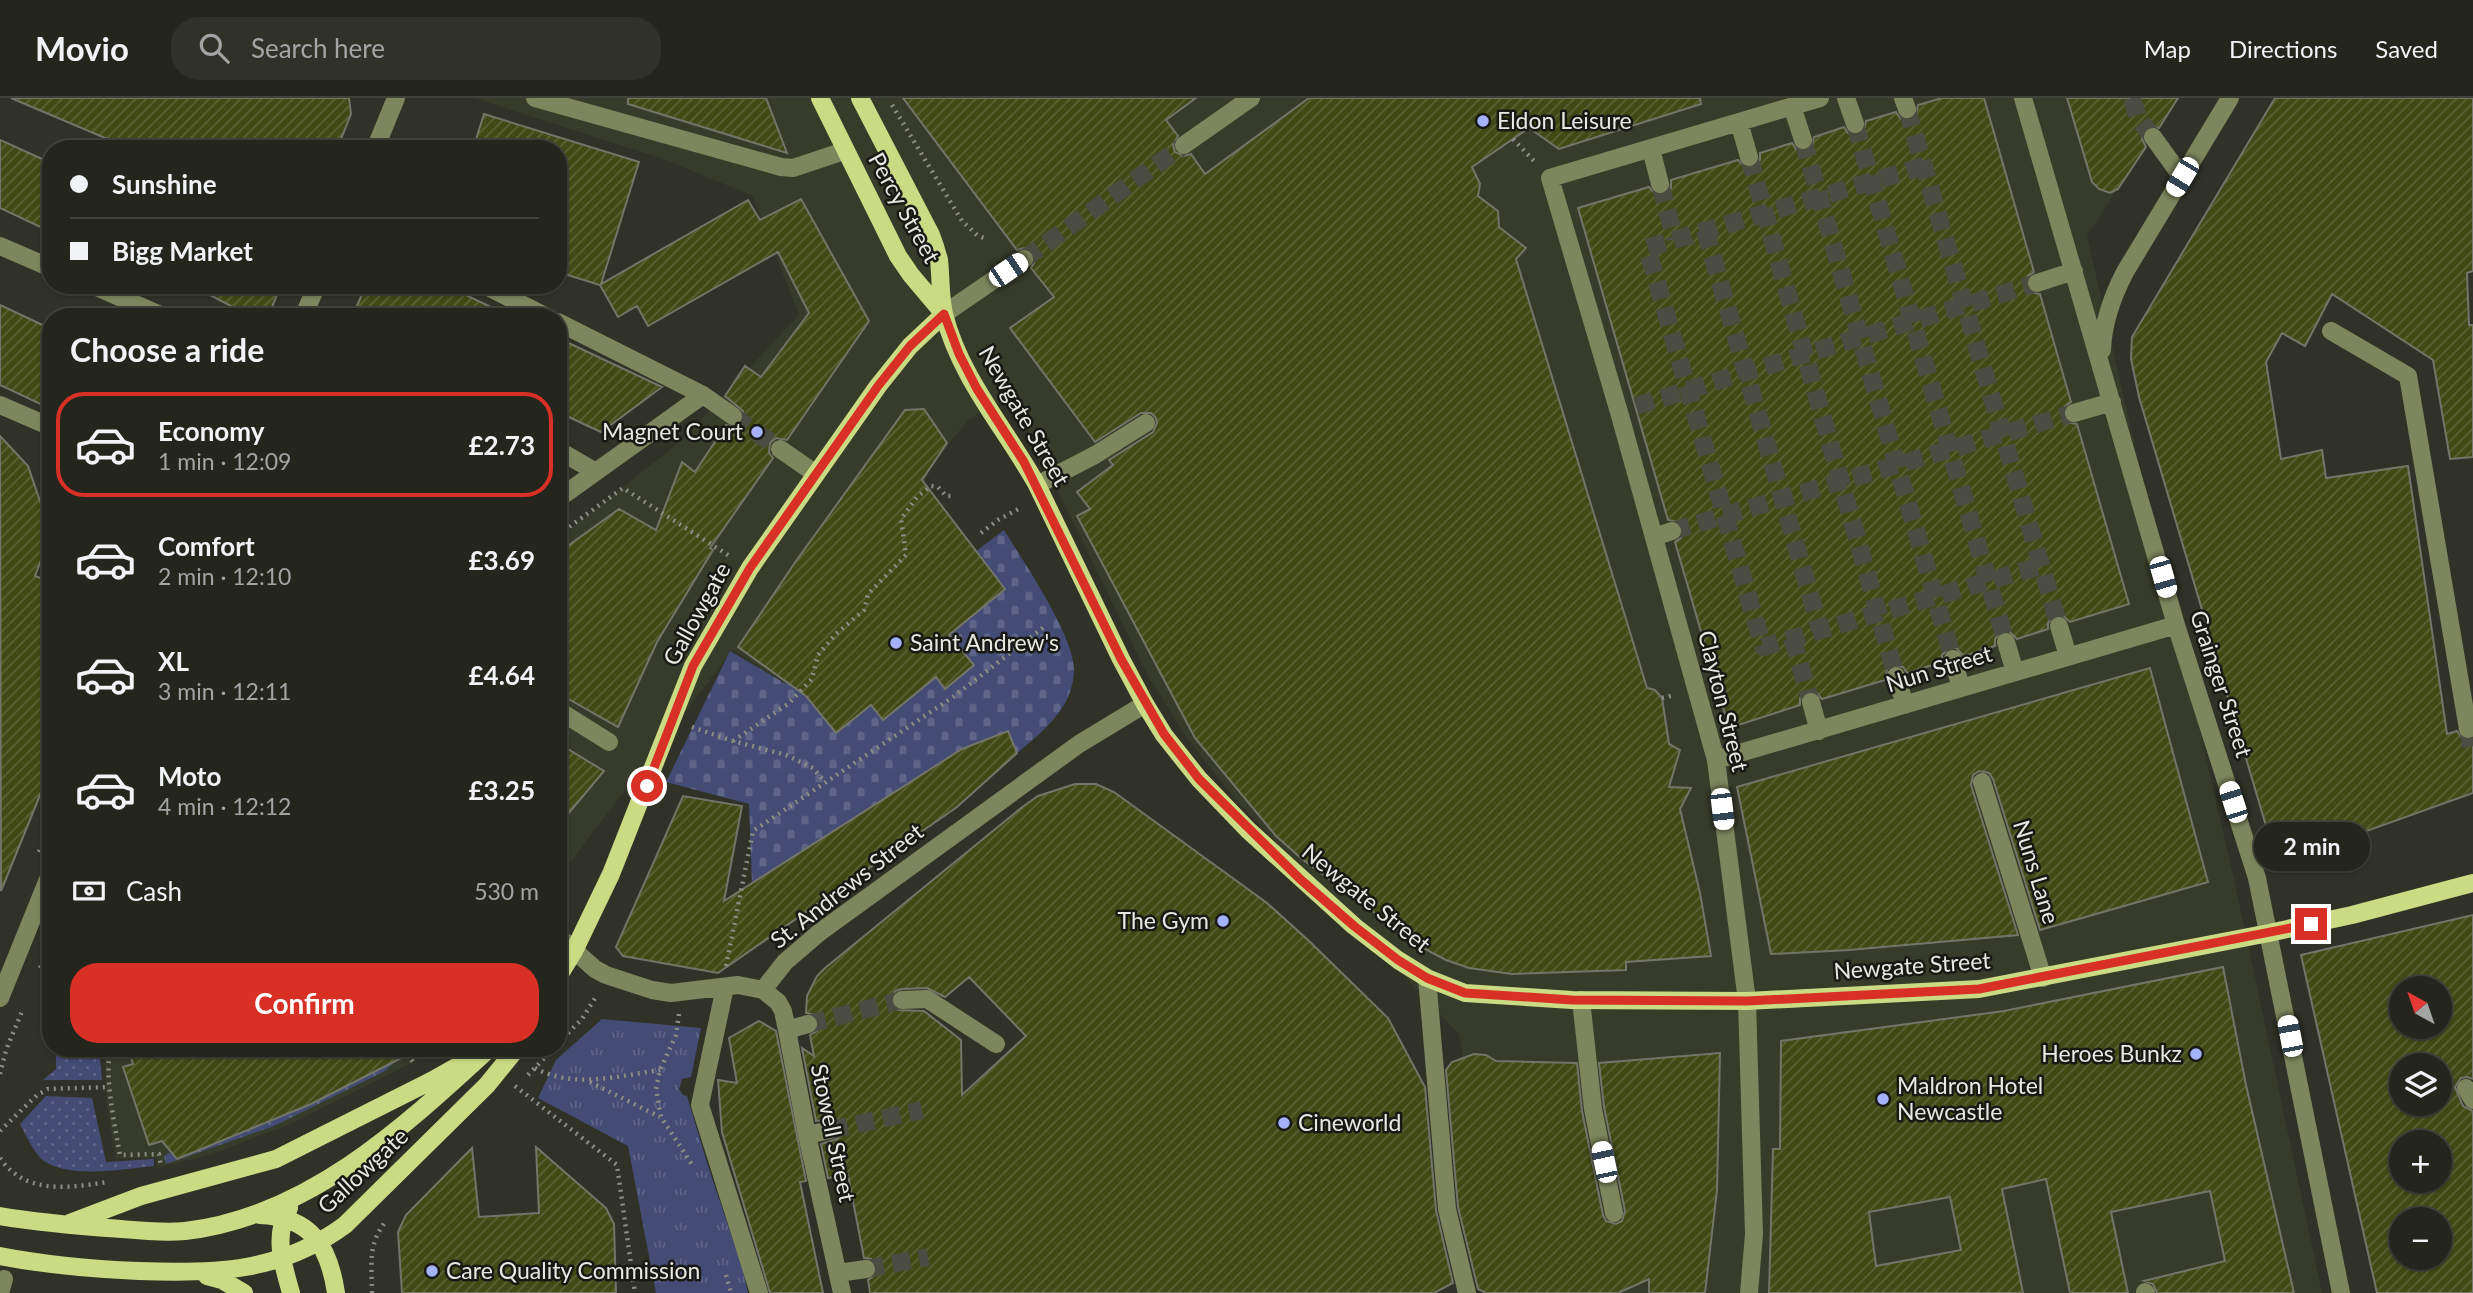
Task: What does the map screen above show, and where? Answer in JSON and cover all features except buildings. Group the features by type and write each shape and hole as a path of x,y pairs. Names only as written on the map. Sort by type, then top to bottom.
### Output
{"main road":[{"name":"Percy Street","path":"820,98 898,256 944,314"},
{"name":"Percy Street","path":"859,98 931,234 938,258 944,314"},
{"name":"Gallowgate","path":"567,962 611,874 693,666 750,568 893,366 944,314"},
{"name":"Newgate Street","path":"944,314 959,354 977,389 1040,491 1121,659 1164,734 1199,779 1248,830 1354,926 1398,960 1427,978 1465,993 1581,1000 1747,1001 1979,989 2353,915 2473,883"},
{"path":"63,1225 141,1196 283,1157 472,1057"},
{"name":"Gallowgate","path":"0,1216 63,1225 167,1233 210,1227 257,1215 297,1197 389,1135 432,1101 478,1057"},
{"name":"Gallowgate","path":"0,1256 94,1269 198,1273 251,1268 281,1259 320,1242 345,1225 390,1183 511,1057"},
{"path":"291,1293 281,1259 279,1237 284,1217 297,1197"},
{"path":"257,1215 284,1217 306,1227 320,1242 336,1293"},
{"path":"198,1273 222,1280 244,1293"}],"street":[{"path":"379,140 396,98"},
{"path":"535,98 781,167 793,168 844,151"},
{"path":"1184,145 1251,98"},
{"path":"1550,178 1820,98"},
{"path":"1846,98 1855,124"},
{"name":"Grainger Street","path":"2023,98 2176,625 2257,878 2341,1293"},
{"path":"2102,367 2103,332 2113,295 2142,241 2230,98"},
{"path":"1792,106 1803,140"},
{"path":"1739,122 1749,157"},
{"path":"2153,137 2182,177"},
{"path":"1651,149 1660,184"},
{"name":"Clayton Street","path":"1550,178 1627,409 1654,537 1716,760 1747,1001 1754,1234 1749,1293"},
{"path":"0,246 42,264"},
{"path":"944,314 1024,259"},
{"path":"2037,283 2074,271"},
{"path":"113,294 144,308"},
{"path":"502,294 529,308"},
{"path":"567,327 703,395 733,416"},
{"path":"2331,331 2408,376 2468,729"},
{"path":"567,493 703,395"},
{"path":"2074,413 2112,402"},
{"path":"0,405 42,423"},
{"path":"1040,491 1146,423"},
{"path":"780,449 816,474"},
{"path":"567,455 596,472"},
{"path":"1654,537 1672,531"},
{"name":"Nun Street","path":"1716,760 2176,625"},
{"path":"2059,626 2068,656"},
{"path":"2006,642 2015,672"},
{"path":"1953,659 1961,688"},
{"path":"1896,676 1905,705"},
{"path":"1811,702 1819,731"},
{"name":"St. Andrews Street","path":"763,990 785,962 820,932 1079,744 1145,704"},
{"path":"567,716 609,742"},
{"name":"Nuns Lane","path":"1982,782 2043,978"},
{"path":"0,998 42,894"},
{"path":"567,944 606,975 652,990 682,992 738,985 763,990"},
{"path":"1427,978 1447,1209 1465,1292"},
{"path":"724,987 700,1105 759,1293"},
{"name":"Stowell Street","path":"763,990 778,1002 783,1011 842,1293"},
{"path":"902,1000 927,999 996,1044"},
{"path":"1581,1000 1593,1109 1614,1213"},
{"path":"787,1030 808,1024"},
{"path":"807,1135 830,1130"},
{"path":"838,1273 866,1269"}],"path":[{"path":"888,98 962,221 977,235 986,239"},
{"path":"1513,139 1550,178"},
{"path":"733,741 788,704 812,679 818,655 836,634 864,610 868,594 906,555 901,519 931,486 939,487 946,496 954,496"},
{"path":"567,528 623,488 750,568"},
{"path":"981,533 1040,491"},
{"path":"724,987 753,831 953,697 1044,627"},
{"path":"672,720 733,741 786,755 813,768 825,782"},
{"path":"567,1033 592,1004 606,975"},
{"path":"682,992 676,1035 660,1070 656,1089 661,1117 696,1171"},
{"path":"108,1057 120,1155 159,1154 162,1171"},
{"path":"410,1057 417,1069"},
{"path":"521,1057 549,1075 589,1081 660,1070"},
{"path":"507,1097 545,1057"},
{"path":"497,1073 617,1165 635,1293"},
{"path":"589,1081 661,1117"},
{"path":"0,1131 37,1095 47,1089 110,1087"},
{"path":"0,1158 16,1176 40,1186 76,1186 119,1180"},
{"path":"372,1293 374,1239 395,1212"},
{"path":"725,1271 731,1293"}],"shaded area":[{"path":"474,98 2178,98 2087,236 2237,893 2322,1293 1501,1293 1459,1034 1236,800 1189,741 1148,676 1011,395 969,419 946,447 786,684 733,650 567,866 567,532 682,440 799,315 753,196 663,159"},
{"path":"105,1057 422,1057 293,1123 213,1154 157,1168 156,1158 116,1159 106,1100"}],"green space":[{"path":"904,516 975,552 1004,530 1046,599 1066,639 1074,671 1070,692 1055,718 1017,753 1008,731 962,749 752,884 749,804 666,782 730,651 786,684"},
{"path":"602,1019 701,1028 691,1077 682,1079 679,1089 687,1096 748,1293 656,1293 628,1146 538,1098 556,1060 567,1057 567,1050"},
{"path":"56,1057 100,1057 102,1080 43,1080 56,1069"},
{"path":"397,1060 385,1071 274,1126 166,1164 164,1156 171,1152 177,1159 311,1104"},
{"path":"46,1096 92,1098 106,1162 154,1159 154,1166 82,1171 55,1167 44,1161 20,1124"}],"tunnel":[{"path":"2132,98 2138,119 2153,137"},
{"path":"1907,109 2059,626"},
{"path":"1855,124 2006,642"},
{"path":"1803,140 1953,659"},
{"path":"1024,259 1184,145"},
{"path":"1749,157 1896,676"},
{"path":"1924,166 1647,248 1763,647 2040,566"},
{"path":"1660,184 1675,239"},
{"path":"1705,230 1820,629"},
{"path":"1636,406 2037,283"},
{"path":"1672,531 2074,413"},
{"path":"733,416 780,449"},
{"path":"1792,638 1811,702"},
{"path":"2468,729 2473,753"},
{"path":"808,1024 902,1000"},
{"path":"830,1130 922,1110"},
{"path":"866,1269 928,1257"}],"place":[{"name":"Eldon Leisure","path":"1483,121"},
{"name":"Magnet Court","path":"757,432"},
{"name":"Saint Andrew's","path":"896,643"},
{"name":"The Gym","path":"1223,921"},
{"name":"Heroes Bunkz","path":"2196,1054"},
{"name":"Maldron Hotel Newcastle","path":"1883,1099"},
{"name":"Cineworld","path":"1284,1123"},
{"name":"Care Quality Commission","path":"432,1271"}],"route":[{"path":"647,786 693,666 750,568 893,366 944,314 959,354 977,389 1043,496 1121,659 1164,734 1199,779 1300,879 1354,926 1398,960 1427,978 1465,993 1572,1000 1747,1001 1979,989 2311,924"}]}
